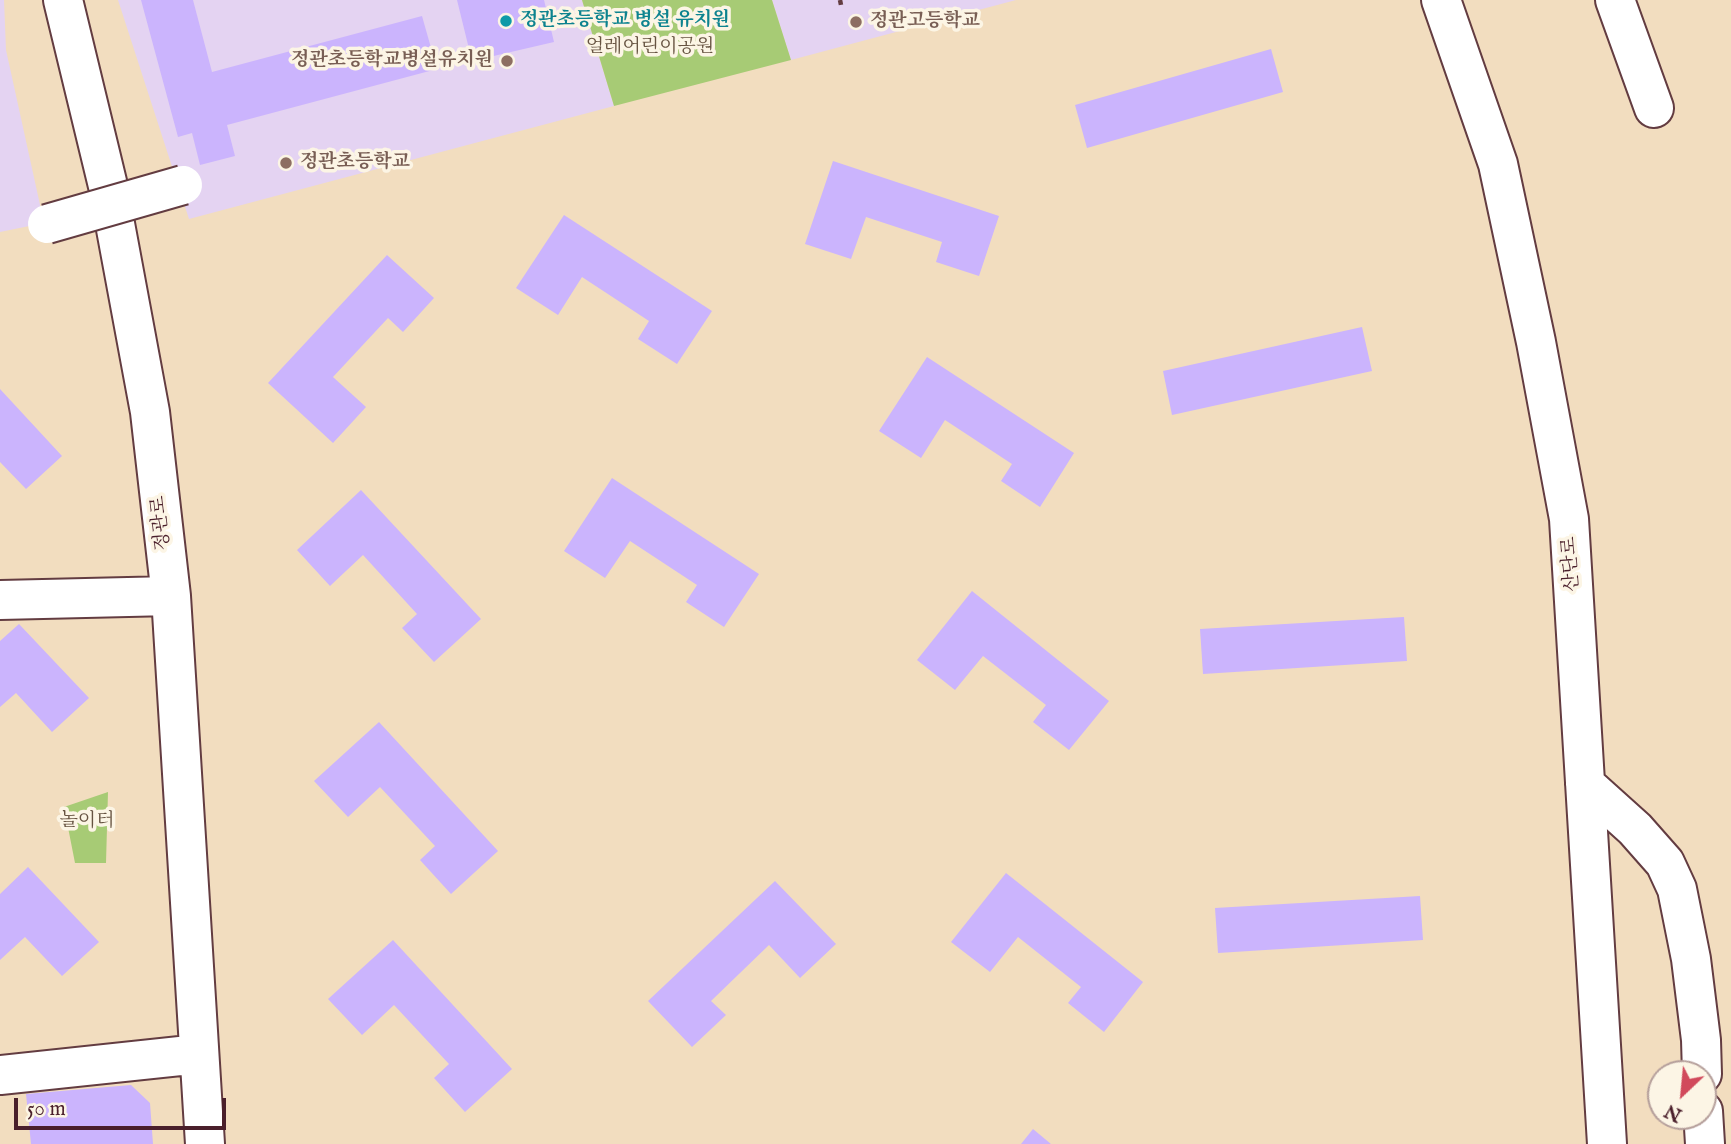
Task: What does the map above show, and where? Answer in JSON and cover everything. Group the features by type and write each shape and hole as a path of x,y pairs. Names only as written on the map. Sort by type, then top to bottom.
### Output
{"street":[{"name":"정관로","path":"63,0 108,186 150,412 170,596 205,1144"},
{"name":"산단로","path":"1441,0 1498,164 1569,519 1607,1144"},
{"path":"1615,0 1654,107"},
{"path":"47,224 183,185"},
{"path":"0,600 170,596"},
{"path":"1585,784 1635,829 1665,863 1677,889 1691,959 1702,1060"},
{"path":"0,1075 199,1054"}],"shaded area":[{"path":"0,0 4,0 6,50 44,223 0,232"},
{"name":"정관초등학교","path":"118,0 582,0 614,106 189,219"},
{"name":"정관고등학교","path":"772,0 1016,0 791,60"}],"green space":[{"name":"얼레어린이공원","path":"582,0 772,0 791,60 614,106"},
{"name":"놀이터","path":"108,792 106,863 75,863 64,807"}],"building":[{"path":"141,0 193,0 212,72 422,16 437,69 227,125 235,156 200,165 192,133 178,137"},
{"name":"정관초등학교 병설 유치원","path":"457,0 544,0 554,42 472,61"},
{"path":"1271,49 1283,92 1087,148 1075,105"},
{"path":"833,161 999,216 979,276 936,262 942,242 866,217 851,259 805,244"},
{"path":"564,215 712,311 677,364 638,339 649,321 582,277 558,315 516,288"},
{"path":"387,255 434,298 403,332 388,318 333,377 366,407 333,443 268,383"},
{"path":"1362,327 1372,371 1172,415 1163,371"},
{"path":"927,357 1074,453 1040,507 1001,481 1012,464 945,420 921,458 879,431"},
{"path":"0,389 62,456 26,489 0,462"},
{"path":"612,478 759,574 724,627 686,602 697,585 630,541 605,578 564,551"},
{"path":"361,490 481,619 434,662 402,628 417,614 363,555 330,586 297,550"},
{"path":"972,591 1109,701 1069,750 1033,722 1046,705 983,656 955,690 917,660"},
{"path":"1404,617 1407,661 1203,674 1200,629"},
{"path":"19,624 89,698 52,732 16,693 0,707 0,641"},
{"path":"379,722 498,851 451,894 420,860 435,846 380,787 348,817 314,781"},
{"path":"28,867 99,942 62,976 25,937 0,960 0,894"},
{"path":"1006,873 1143,982 1104,1032 1068,1003 1081,987 1018,937 990,972 951,942"},
{"path":"775,881 836,944 800,978 769,945 711,1001 726,1015 692,1047 648,1001"},
{"path":"1420,896 1423,940 1218,953 1215,908"},
{"path":"393,940 512,1069 465,1112 434,1078 449,1064 394,1005 362,1035 328,999"},
{"path":"131,1085 150,1103 153,1144 31,1144 26,1094"},
{"path":"1033,1129 1051,1144 1021,1144"}],"place":[{"name":"정관초등학교 병설 유치원","path":"506,21"},
{"name":"정관고등학교","path":"856,22"},
{"name":"정관초등학교병설유치원","path":"507,61"},
{"name":"정관초등학교","path":"286,163"}]}
